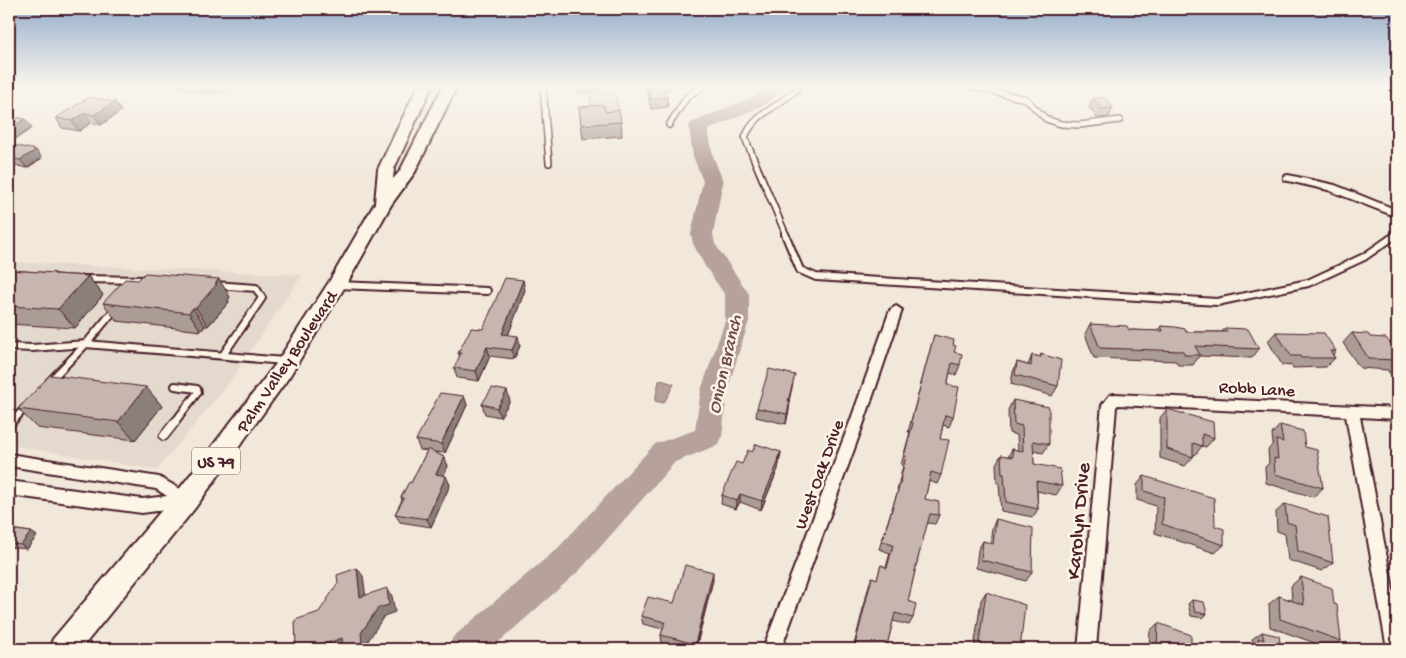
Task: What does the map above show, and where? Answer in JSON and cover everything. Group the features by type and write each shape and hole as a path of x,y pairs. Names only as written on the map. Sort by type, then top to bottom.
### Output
{"highway":[{"name":"Palm Valley Boulevard","path":"382,203 386,169 411,117"},
{"name":"Palm Valley Boulevard","path":"63,649 186,500 288,362 337,285 382,203 407,172 435,117"}],"street":[{"path":"1288,178 1331,187 1397,214"},
{"name":"West Oak Drive","path":"772,649 858,422 896,310"},
{"name":"Robb Lane","path":"1115,399 1397,413"},
{"name":"Karolyn Drive","path":"1087,649 1109,405 1115,399"},
{"path":"1352,411 1396,649"},
{"path":"9,460 159,483 186,500"},
{"path":"9,488 142,506 186,500"}],"lane":[{"path":"545,117 549,163"},
{"path":"669,125 674,117"},
{"path":"762,117 751,124 746,131 745,138 800,270 816,277 1217,302 1308,283 1364,257 1397,234"},
{"path":"1044,117 1061,124 1079,125 1120,120"},
{"path":"71,279 150,280"},
{"path":"134,286 141,279"},
{"path":"208,284 256,288 262,298 223,355"},
{"path":"337,285 487,291"},
{"path":"41,391 86,344 122,301"},
{"path":"9,347 32,348 86,344 288,362"},
{"path":"164,436 198,392 196,389 175,386"},
{"path":"9,425 28,404"}],"shaded area":[{"path":"9,262 302,275 229,383 157,470 9,445"},
{"path":"659,381 674,384 664,403 655,401"}],"building":[{"path":"9,117 25,119 9,129"},
{"path":"58,117 79,117 72,121 56,118"},
{"path":"580,117 620,117 621,122 581,125"},
{"path":"9,144 36,150 20,160 9,158"},
{"path":"9,270 88,276 58,309 9,306"},
{"path":"145,273 219,279 215,284 217,284 196,308 193,308 189,313 103,303 125,279 138,280"},
{"path":"505,278 523,280 502,334 518,336 512,350 487,347 476,371 454,368 461,353 458,353 471,328 483,329"},
{"path":"1090,324 1127,326 1129,330 1163,331 1161,326 1175,327 1185,329 1186,332 1227,332 1225,328 1248,329 1259,349 1195,346 1200,355 1185,355 1183,351 1100,348"},
{"path":"1276,332 1324,333 1336,351 1330,351 1335,358 1301,358 1300,356 1291,356"},
{"path":"1352,333 1386,338 1391,344 1397,345 1397,360 1369,359"},
{"path":"934,335 954,340 953,345 956,346 954,352 962,354 960,365 952,363 947,385 959,387 953,417 945,415 940,439 949,440 941,475 931,472 925,499 939,502 939,515 930,514 918,558 908,601 916,604 913,618 895,613 886,649 854,649 872,577 877,579 881,565 887,568 893,545 882,541 901,481 906,456 904,456 913,423 911,422"},
{"path":"1041,354 1061,360 1058,386 1015,375 1017,362 1031,366 1032,355 1041,357"},
{"path":"769,369 795,375 788,401 790,401 787,414 757,408"},
{"path":"50,375 146,387 118,422 18,409"},
{"path":"492,388 507,391 497,408 482,404"},
{"path":"440,393 464,396 441,444 416,440"},
{"path":"1013,400 1049,407 1049,444 1033,441 1034,464 1060,469 1062,486 1036,481 1038,509 1006,502 1001,455 1013,457 1012,449 1023,451 1022,426 1014,424"},
{"path":"1167,409 1213,422 1214,438 1202,434 1202,446 1193,443 1193,457 1167,449"},
{"path":"1280,425 1303,431 1305,447 1317,450 1323,488 1275,474 1274,458 1278,459 1276,440 1283,442"},
{"path":"756,444 781,452 762,501 740,494 737,501 722,495 736,462 742,464 748,450 752,452"},
{"path":"428,449 444,457 436,474 446,476 427,519 395,514 404,498 401,497 409,482 411,483"},
{"path":"1144,476 1214,498 1215,526 1224,529 1224,545 1162,524 1164,497 1144,491"},
{"path":"1285,504 1328,517 1333,563 1298,551 1295,525 1287,522"},
{"path":"996,519 1033,528 1032,572 981,560 983,541 993,544"},
{"path":"9,529 31,532 21,545 9,543"},
{"path":"685,565 713,572 695,644 661,635 665,622 641,616 648,597 674,603"},
{"path":"357,568 360,597 387,588 389,605 378,608 361,633 362,642 343,649 342,638 311,649 296,649 295,620 319,612 338,583 337,575"},
{"path":"1301,577 1332,588 1334,604 1337,605 1341,641 1280,619 1279,596 1304,605"},
{"path":"986,592 1025,605 1020,649 996,649 979,643"},
{"path":"1192,600 1204,602 1207,614 1195,612"},
{"path":"1158,623 1191,635 1191,649 1157,649"},
{"path":"1262,632 1279,636 1280,643 1302,649 1260,649 1258,638 1264,640"}],"waterway":[{"name":"Onion Branch","path":"465,649 569,559 665,453 708,437 714,390 737,321 737,294 713,261 704,244 702,234 713,181 703,156 698,127 722,117"}]}
